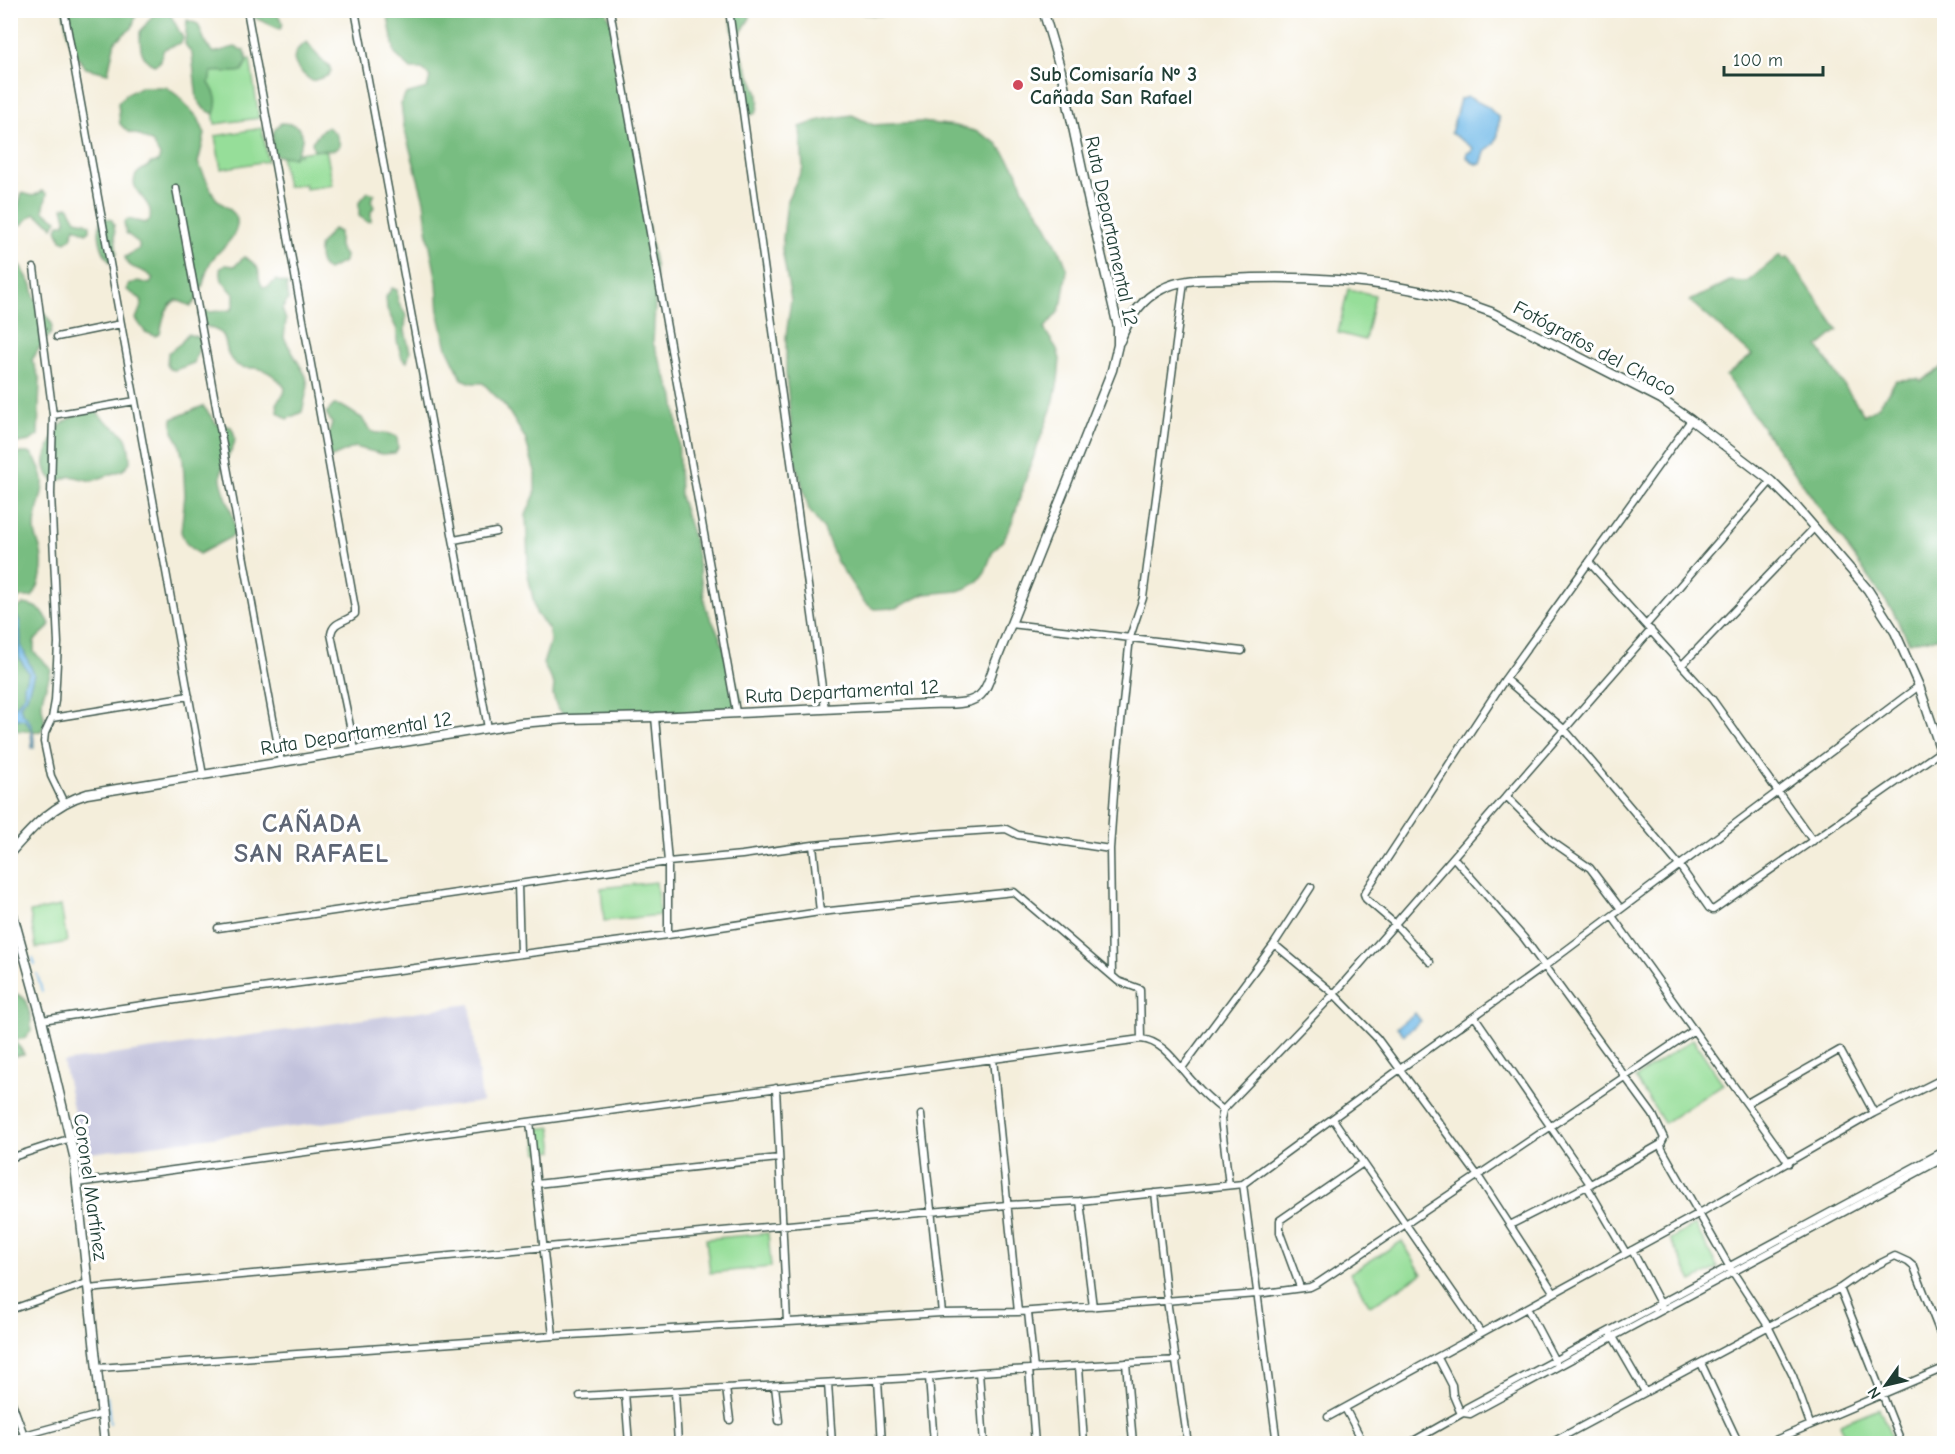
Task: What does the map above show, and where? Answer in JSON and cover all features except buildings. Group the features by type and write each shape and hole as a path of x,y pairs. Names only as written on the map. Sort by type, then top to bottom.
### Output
{"main road":[{"name":"Ruta Departamental 12","path":"10,853 37,824 64,803 87,794 488,728 555,720 967,702 977,698 984,692 1112,370 1118,345 1118,327 1061,71 1043,10"},
{"name":"Fotógrafos del Chaco","path":"1118,345 1126,324 1143,303 1160,290 1184,282 1248,278 1362,282 1389,286 1491,312 1638,386 1691,420 1771,481 1851,570 1895,632 1919,686 1943,756"},
{"name":"Coronel Martínez","path":"10,904 42,1020 70,1138 77,1183 105,1443"}],"street":[{"path":"64,10 203,775"},
{"path":"247,10 356,614 336,624 331,634 355,750"},
{"path":"355,10 488,728"},
{"path":"610,10 736,712"},
{"path":"729,10 825,709"},
{"path":"176,188 281,762"},
{"path":"34,268 53,415 51,494 58,680 52,718 45,733 45,752 51,776 64,803"},
{"path":"1112,974 1110,849 1115,778 1130,637 1143,598 1184,282"},
{"path":"57,337 121,324"},
{"path":"53,415 135,401"},
{"path":"1430,962 1394,923 1366,899 1364,894 1505,678 1691,420"},
{"path":"1229,1185 1221,1119 1223,1110 1334,994 1394,923 1454,858 1565,730 1771,481"},
{"path":"1682,665 1815,528"},
{"path":"453,540 496,532"},
{"path":"1589,562 1712,699 1814,841"},
{"path":"1011,624 1242,651"},
{"path":"1505,678 1565,730 1679,866 1709,908 1713,910 1943,756"},
{"path":"10,1310 88,1286 544,1248 1007,1205 1080,1201 1243,1184 1545,966 1919,686"},
{"path":"52,718 189,696"},
{"path":"655,717 668,862 668,934"},
{"path":"1507,797 1551,841 1590,868 1621,909"},
{"path":"218,928 668,862 813,845 1006,829 1018,835 1110,849"},
{"path":"813,845 820,912"},
{"path":"1454,858 1501,910 1545,966 1637,1091 1660,1126 1664,1138 1661,1144 1589,1185 1510,1225"},
{"path":"518,884 520,953"},
{"path":"1182,1068 1274,944 1311,887"},
{"path":"42,1020 223,993 820,912 1014,892 1118,981 1140,989 1141,1039"},
{"path":"1612,916 1789,1163"},
{"path":"1274,944 1334,994 1377,1038 1478,1176 1554,1293"},
{"path":"1474,1017 1589,1185 1662,1307"},
{"path":"98,1368 553,1336 942,1314 1028,1312 1167,1299 1257,1294 1300,1287 1318,1283 1694,1030"},
{"path":"77,1183 1141,1039 1150,1040 1160,1046 1223,1110"},
{"path":"1747,1103 1840,1050 1874,1113"},
{"path":"993,1059 1018,1312"},
{"path":"1328,1417 1698,1214 1874,1113 1944,1077"},
{"path":"776,1088 787,1322"},
{"path":"921,1115 942,1314"},
{"path":"1333,1119 1481,1334"},
{"path":"530,1122 553,1336"},
{"path":"10,1158 70,1138"},
{"path":"1661,1144 1698,1214 1768,1326 1793,1376 1810,1424"},
{"path":"1662,1307 1729,1266 1944,1151"},
{"path":"536,1184 779,1158"},
{"path":"1408,1443 1462,1414 1470,1414 1556,1363 1733,1272 1944,1158"},
{"path":"1300,1287 1280,1233 1280,1220 1363,1163"},
{"path":"1243,1184 1277,1443"},
{"path":"1111,1443 1188,1442 1167,1299 1155,1193"},
{"path":"1080,1201 1093,1307"},
{"path":"1549,1443 1840,1288 1863,1272 1895,1256 1908,1262 1917,1274 1944,1342"},
{"path":"1840,1288 1902,1443"},
{"path":"1527,1308 1556,1363"},
{"path":"1028,1312 1035,1443"},
{"path":"1611,1334 1645,1392"},
{"path":"1438,1358 1452,1385 1453,1395 1462,1414"},
{"path":"580,1396 929,1377 1177,1360"},
{"path":"1126,1363 1133,1443"},
{"path":"1701,1363 1739,1443"},
{"path":"1078,1366 1084,1443"},
{"path":"1766,1443 1944,1368"},
{"path":"979,1372 984,1443"},
{"path":"929,1377 934,1443"},
{"path":"878,1380 882,1443"},
{"path":"828,1383 832,1443"},
{"path":"774,1386 779,1421"},
{"path":"726,1388 730,1420"},
{"path":"675,1391 678,1443"},
{"path":"625,1394 629,1443"},
{"path":"10,1398 24,1436"},
{"path":"1345,1408 1364,1443"},
{"path":"10,1439 102,1414"},
{"path":"1566,1435 1569,1443"}],"shaded area":[{"path":"470,1004 482,1102 83,1154 63,1062"}],"green space":[{"path":"63,11 137,11 132,28 115,41 108,73 86,68 71,49"},
{"path":"162,11 170,14 183,38 181,43 164,49 159,63 154,65 143,56 140,32 153,15"},
{"path":"253,11 276,11 283,24 280,29 255,18"},
{"path":"387,11 606,11 613,26 655,265 653,343 674,397 678,430 680,496 694,540 706,608 720,637 742,699 742,710 688,714 655,712 565,715 557,707 553,695 554,684 543,664 550,642 549,630 536,613 527,570 526,515 535,494 535,471 525,438 506,407 483,383 472,383 462,379 447,348 439,315 437,282 424,201 404,127 401,104 406,94 427,88 430,77 422,69 411,69 395,54"},
{"path":"730,11 750,11 750,18 739,36 741,49 759,102 756,113 751,115 743,107"},
{"path":"859,11 897,11 880,15 864,14"},
{"path":"897,11 969,11 938,15"},
{"path":"187,20 198,24 206,44 213,53 235,47 245,51 247,62 242,71 211,72 209,83 216,101 214,114 204,109 197,99 192,54 185,44"},
{"path":"307,42 321,60 329,65 331,71 327,76 312,81 297,67 294,57 296,52"},
{"path":"250,59 259,118 215,124 206,65"},
{"path":"140,87 166,87 178,96 198,118 205,134 198,163 215,197 232,212 237,220 234,234 210,263 201,291 195,301 191,306 177,300 169,306 160,334 155,336 145,332 136,319 142,304 141,299 127,290 128,285 138,281 150,284 153,279 150,275 130,265 125,257 139,249 139,243 126,233 124,222 128,219 145,223 150,220 148,206 136,189 134,180 139,171 151,163 158,162 160,156 153,143 128,132 120,124 118,103 125,95"},
{"path":"852,115 873,125 921,122 956,126 978,132 997,143 1017,171 1024,192 1043,219 1063,257 1067,270 1062,302 1058,312 1044,329 1057,349 1060,359 1053,404 1013,520 1004,539 993,551 985,572 969,587 958,591 925,594 896,608 874,609 864,602 837,562 824,530 809,510 794,456 786,373 786,336 791,300 782,249 787,200 803,168 800,127 820,120"},
{"path":"281,123 295,126 302,133 301,144 294,157 277,156 273,152 273,133"},
{"path":"328,127 336,134 340,145 331,151 314,151 312,142 323,129"},
{"path":"262,128 268,161 221,169 215,136"},
{"path":"326,149 333,185 306,189 305,184 287,187 281,156 299,153 300,156 300,153"},
{"path":"43,191 47,194 43,211 57,220 53,227 35,214 22,225 16,223 14,219 22,193 33,196"},
{"path":"368,192 375,194 371,200 374,207 371,212 371,221 368,222 359,216 359,202"},
{"path":"68,206 76,220 86,222 90,225 90,230 86,233 75,227 71,238 66,242 61,240 57,229 59,224 65,224 63,208"},
{"path":"102,217 112,220 114,225 117,254 110,262 100,241 99,229"},
{"path":"333,229 339,232 339,247 345,256 344,262 328,270 321,263 319,246"},
{"path":"10,234 15,257 32,285 34,296 52,324 51,334 32,360 40,380 38,435 30,441 11,444"},
{"path":"1780,255 1784,260 1788,257 1838,330 1818,347 1864,415 1879,406 1896,380 1919,379 1921,381 1944,366 1944,637 1909,642 1892,610 1726,376 1752,355 1690,301 1730,281 1747,282"},
{"path":"244,257 256,265 263,287 268,287 276,280 287,284 288,300 282,309 286,320 284,338 306,376 308,386 302,412 287,419 278,412 277,402 284,394 285,388 264,370 243,368 232,361 223,335 203,324 200,318 199,313 204,310 209,312 231,310 234,305 234,294 222,281 220,269 225,265 235,266"},
{"path":"392,288 397,290 398,301 406,315 405,331 410,352 407,362 402,358 397,341 397,330 387,309 386,297"},
{"path":"1348,289 1375,295 1365,340 1338,333"},
{"path":"187,334 198,337 201,342 194,363 175,370 170,369 167,365 168,353 181,343"},
{"path":"334,405 345,408 362,418 370,430 397,437 398,448 395,453 382,454 355,447 330,458 327,439 332,423 326,413"},
{"path":"203,406 217,424 231,427 234,435 235,441 221,471 221,479 235,531 233,536 199,554 186,543 181,532 185,495 183,460 179,442 173,432 172,419"},
{"path":"92,409 126,438 130,462 123,470 92,481 71,476 56,482 48,474 45,465 55,433 66,421"},
{"path":"20,453 31,453 42,475 42,491 35,529 41,552 42,570 38,587 32,597 21,597 11,604 11,458"},
{"path":"23,604 40,610 50,624 34,641 34,652 51,669 42,699 44,724 41,731 37,732 11,730 11,614"},
{"path":"656,882 660,915 604,921 601,888"},
{"path":"61,906 67,942 36,948 30,912"},
{"path":"17,994 25,999 31,1017 31,1031 25,1038 15,1040 24,1054 11,1057 11,998"},
{"path":"1693,1039 1723,1084 1664,1123 1635,1078"},
{"path":"551,1127 554,1151 538,1153 535,1129"},
{"path":"1695,1225 1718,1268 1692,1281 1670,1239"},
{"path":"768,1233 771,1267 710,1273 706,1239"},
{"path":"1402,1241 1422,1274 1370,1306 1350,1273"},
{"path":"1879,1408 1894,1443 1849,1443 1840,1424"}],"water":[{"path":"1468,97 1488,107 1499,118 1498,135 1494,144 1486,150 1481,164 1469,160 1467,153 1473,148 1451,133 1460,99"},
{"path":"11,606 20,622 21,645 34,674 27,697 20,705 32,729 34,748 32,748 31,729 25,720 11,718 11,712 24,695 24,684 29,673 19,658 16,624 11,614"},
{"path":"1415,1013 1421,1021 1404,1035 1397,1027"}],"waterway":[{"path":"33,958 35,965"},
{"path":"37,974 42,991"},
{"path":"107,1396 110,1423"}],"place":[{"name":"Sub Comisaría Nº 3 Cañada San Rafael","path":"1018,85"}],"district":[{"name":"CAÑADA SAN RAFAEL","path":"312,838"}]}
